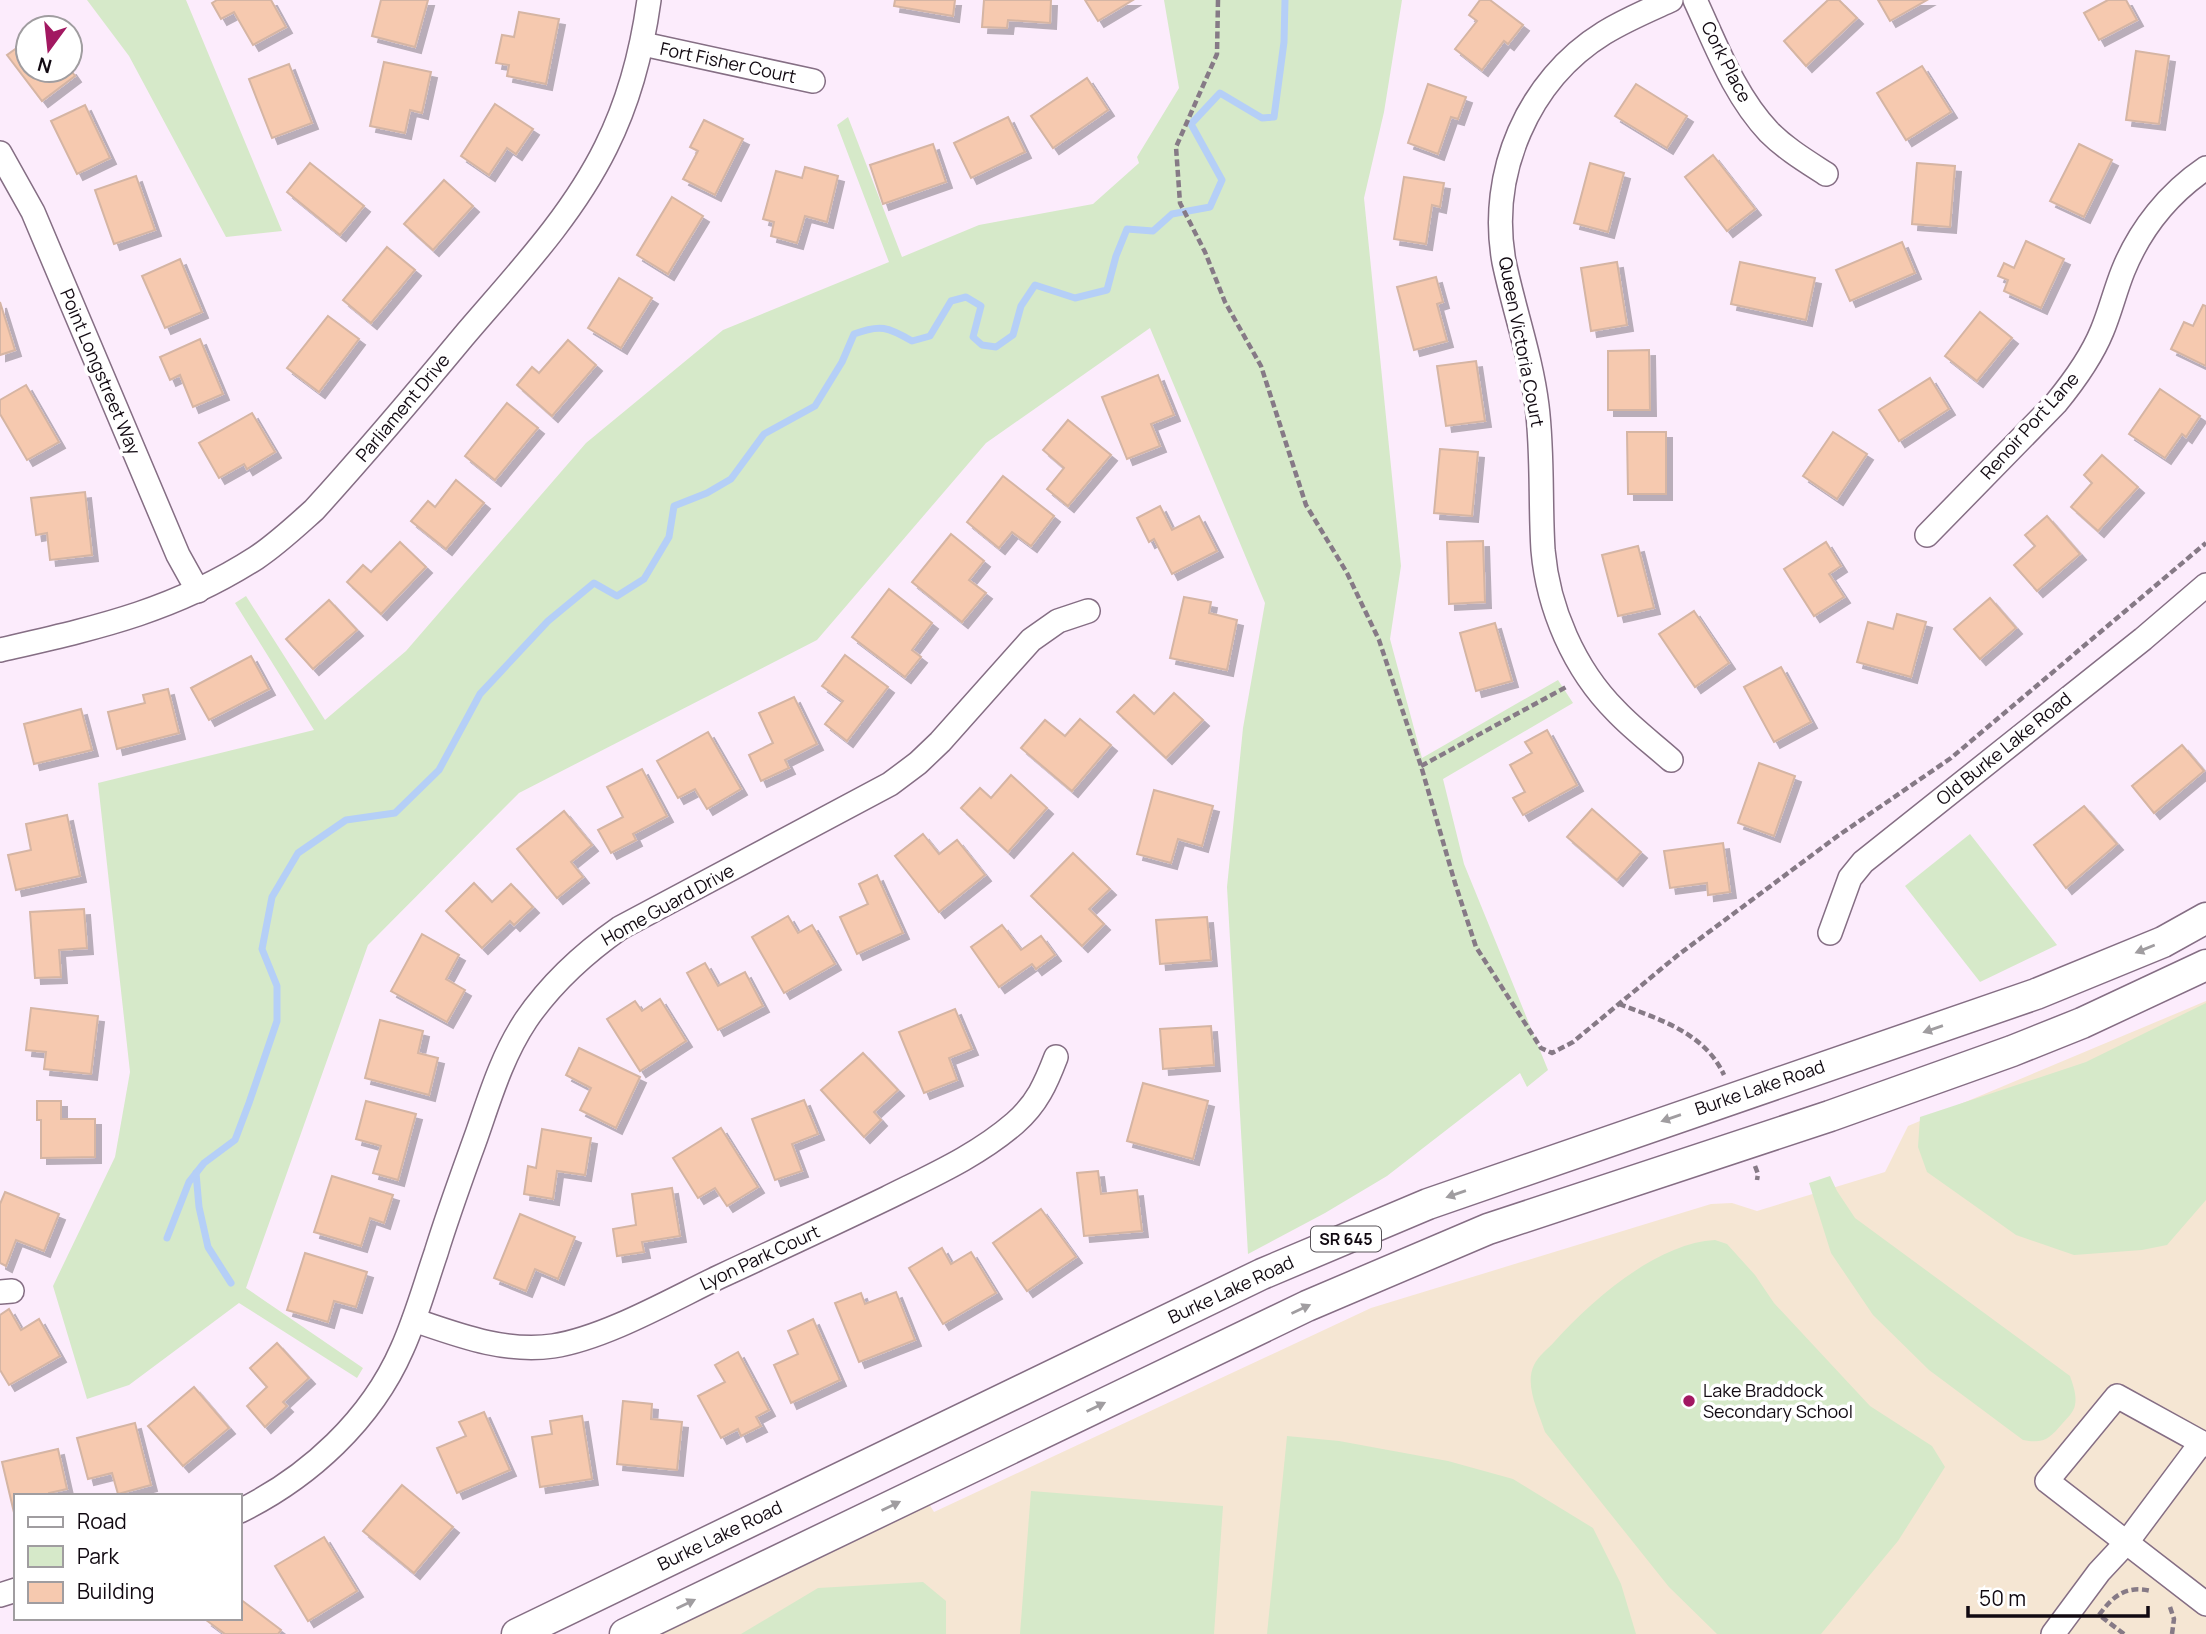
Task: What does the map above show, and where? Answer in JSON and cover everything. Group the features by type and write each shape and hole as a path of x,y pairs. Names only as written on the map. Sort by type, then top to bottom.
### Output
{"main road":[{"name":"Burke Lake Road","path":"517,1634 1287,1264 1441,1200 2036,994 2163,942 2206,918"},
{"name":"SR 645","path":"625,1634 1307,1306 1488,1229 1830,1116 2012,1051 2082,1023 2206,965"}],"street":[{"name":"Parliament Drive","path":"0,650 144,614 198,592 263,553 314,510 538,248 577,196 606,148 624,106 643,44 649,0"},
{"name":"Queen Victoria Court","path":"1671,0 1604,33 1577,53 1540,94 1521,127 1504,179 1500,217 1504,262 1537,405 1542,455 1543,550 1549,583 1564,633 1587,674 1615,711 1671,760"},
{"name":"Cork Place","path":"1695,0 1734,83 1753,114 1791,151 1826,174"},
{"name":"Fort Fisher Court","path":"643,44 778,75 813,80"},
{"name":"Point Longstreet Way","path":"0,153 33,212 178,555 198,592"},
{"name":"Renoir Port Lane","path":"1927,535 2056,403 2074,380 2102,332 2123,271 2145,229 2176,192 2206,168"},
{"name":"Old Burke Lake Road","path":"1830,933 1850,878 1863,862 2143,639 2206,585"},
{"name":"Home Guard Drive","path":"242,1510 263,1500 309,1469 348,1430 393,1367 414,1320 498,1075 525,1022 561,975 589,950 621,928 890,784 940,742 1031,640 1058,621 1088,611"},
{"name":"Lyon Park Court","path":"414,1320 466,1338 516,1348 556,1345 601,1332 813,1233 968,1156 1014,1124 1032,1105 1041,1094 1056,1057"},
{"path":"2053,1634 2099,1572 2127,1542 2203,1444 2117,1396 2047,1481 2127,1542 2206,1604"}],"path":[{"path":"1218,0 1217,54 1176,148 1177,188 1182,208 1205,252 1225,302 1261,366 1306,505 1347,573 1379,640 1476,947 1541,1048 1552,1054 1573,1042 1678,956 1839,835 1951,758 2206,543"},
{"path":"1421,766 1587,674"},
{"path":"1618,1004 1655,1018 1698,1040 1717,1058 1727,1081"},
{"path":"2124,1634 2099,1615 2111,1599 2126,1590 2139,1588 2157,1593"},
{"path":"2169,1604 2174,1619 2172,1634"}],"shaded area":[{"name":"Lake Braddock Secondary School","path":"2206,1001 2206,1634 637,1634 923,1494 934,1512 1371,1308 1711,1204 1732,1203 1757,1211 1885,1172 1908,1126"}],"green space":[{"path":"87,0 186,0 282,231 226,237 129,56"},
{"path":"1164,0 1402,0 1384,112 1364,198 1401,566 1390,639 1422,758 1558,680 1573,703 1443,779 1464,864 1548,1070 1527,1087 1520,1073 1387,1176 1248,1254 1227,887 1243,728 1265,603 1150,328 986,443 817,640 519,793 368,945 246,1288 363,1368 357,1378 239,1303 129,1385 87,1399 53,1286 115,1157 130,1072 98,783 314,730 235,603 246,596 325,720 406,651 586,443 723,330 889,262 837,125 848,117 902,257 979,225 1093,204 1139,163 1137,157 1179,88"},
{"path":"1970,834 2057,945 1980,982 1905,886"},
{"path":"2206,1003 2206,1200 2167,1245 2142,1250 2074,1255 2016,1235 1927,1172 1918,1147 1920,1117 2086,1062"},
{"path":"1830,1176 1855,1218 2070,1376 2075,1394 2074,1408 2046,1439 2023,1440 1929,1370 1873,1315 1831,1253 1809,1183"},
{"path":"1715,1240 1727,1244 1755,1275 1774,1303 1870,1406 1932,1446 1945,1467 1898,1541 1821,1634 1717,1634 1669,1587 1545,1432 1534,1399 1531,1373 1536,1362 1587,1308 1649,1262 1671,1251"},
{"path":"1287,1436 1339,1441 1448,1461 1513,1479 1593,1528 1621,1584 1636,1634 1267,1634"},
{"path":"1031,1491 1223,1506 1214,1634 1020,1634"},
{"path":"923,1582 946,1601 946,1634 741,1634 818,1588"}],"building":[{"path":"217,0 271,0 286,27 253,45 234,12 221,19 212,3"},
{"path":"381,0 428,0 415,47 372,36"},
{"path":"895,0 955,0 953,16 894,6"},
{"path":"984,0 1051,0 1050,23 1008,20 1007,28 982,27"},
{"path":"1085,0 1133,0 1098,21"},
{"path":"1480,0 1490,0 1523,25 1508,44 1504,41 1482,70 1455,49 1477,21 1469,15"},
{"path":"1828,0 1839,0 1857,18 1806,66 1784,41"},
{"path":"1878,0 1927,0 1890,21"},
{"path":"2108,0 2126,0 2137,20 2099,40 2084,13"},
{"path":"519,12 559,19 546,84 507,76 509,65 496,63 502,35 514,37"},
{"path":"14,50 14,64 7,55"},
{"path":"2136,51 2169,56 2159,124 2126,120"},
{"path":"384,62 431,72 422,113 410,110 405,133 370,126"},
{"path":"289,64 312,123 272,138 249,79"},
{"path":"1922,66 1951,112 1906,140 1877,93"},
{"path":"1087,78 1108,110 1053,148 1031,116"},
{"path":"29,84 64,84 42,101"},
{"path":"1428,84 1466,97 1458,119 1451,117 1438,154 1408,143"},
{"path":"1636,84 1687,116 1667,148 1615,116"},
{"path":"495,104 533,129 516,154 507,148 489,175 461,156"},
{"path":"85,105 110,158 77,174 51,121"},
{"path":"1008,117 1025,152 971,178 954,143"},
{"path":"704,120 743,139 715,195 683,179 698,151 690,147"},
{"path":"933,144 946,182 883,204 870,165"},
{"path":"2079,144 2112,160 2084,217 2050,201"},
{"path":"1713,155 1755,209 1727,231 1685,177"},
{"path":"310,163 364,206 340,235 287,192"},
{"path":"1590,163 1624,173 1608,232 1574,223"},
{"path":"1917,163 1955,166 1950,227 1912,224"},
{"path":"805,167 838,176 827,222 805,216 797,243 771,236 774,222 763,219 776,171 802,178"},
{"path":"136,176 155,230 114,244 95,190"},
{"path":"1404,177 1444,183 1440,207 1432,205 1426,244 1394,239"},
{"path":"444,180 473,206 433,250 404,224"},
{"path":"672,197 703,216 668,274 637,255"},
{"path":"2026,241 2064,259 2041,308 2004,291 2008,280 1998,276 2004,263 2014,268"},
{"path":"1902,242 1915,273 1850,301 1836,270"},
{"path":"387,247 415,270 371,323 343,300"},
{"path":"180,259 202,312 165,328 142,276"},
{"path":"1617,262 1627,325 1591,331 1581,268"},
{"path":"1740,262 1815,278 1806,320 1731,304"},
{"path":"1436,277 1443,302 1437,304 1447,341 1414,350 1397,287"},
{"path":"619,278 652,298 621,348 588,328"},
{"path":"0,302 15,350 0,355"},
{"path":"2203,305 2206,306 2206,366 2171,349 2184,322 2193,326"},
{"path":"1980,312 2012,338 1977,381 1945,356"},
{"path":"328,316 359,339 319,392 287,368"},
{"path":"200,339 223,394 193,407 180,375 170,380 160,357"},
{"path":"568,340 596,365 552,416 517,385 532,367 539,373"},
{"path":"1649,350 1650,410 1608,410 1608,351"},
{"path":"1476,361 1485,421 1446,426 1437,366"},
{"path":"1158,375 1174,415 1151,424 1160,446 1127,459 1102,397"},
{"path":"1930,378 1949,409 1899,441 1879,410"},
{"path":"26,385 59,442 27,460 0,414 0,400"},
{"path":"2160,389 2200,416 2186,437 2182,434 2165,458 2129,434"},
{"path":"507,403 538,428 495,480 465,456"},
{"path":"252,413 275,452 247,469 244,464 219,478 199,443"},
{"path":"1068,420 1111,455 1068,506 1047,489 1064,468 1043,450"},
{"path":"1627,432 1666,432 1666,494 1628,494"},
{"path":"1833,432 1867,454 1837,499 1803,476"},
{"path":"1440,449 1478,452 1472,516 1434,513"},
{"path":"2102,455 2138,487 2098,531 2071,507 2092,483 2084,475"},
{"path":"1003,476 1054,516 1031,546 1012,532 999,548 967,522"},
{"path":"456,480 484,503 446,549 411,521 428,501 435,507"},
{"path":"85,492 92,555 50,560 47,533 36,535 31,498"},
{"path":"1160,506 1172,530 1199,516 1217,551 1172,574 1154,539 1149,542 1137,518"},
{"path":"2047,516 2080,554 2037,591 2014,565 2035,546 2025,535"},
{"path":"951,534 984,561 969,580 986,593 962,622 912,582"},
{"path":"1483,541 1485,602 1449,604 1447,542"},
{"path":"400,542 426,567 381,614 347,582 363,565 371,572"},
{"path":"1826,542 1841,566 1829,574 1844,597 1814,616 1784,569"},
{"path":"1638,546 1654,608 1618,616 1602,555"},
{"path":"889,589 932,623 912,650 921,657 905,677 852,637"},
{"path":"1184,597 1211,602 1209,613 1237,620 1227,670 1170,658"},
{"path":"1990,598 2016,628 1980,659 1954,629"},
{"path":"329,600 357,630 313,669 286,639"},
{"path":"1694,611 1729,663 1695,687 1659,634"},
{"path":"1897,614 1926,622 1911,677 1857,662 1868,622 1893,629"},
{"path":"1495,623 1512,681 1476,691 1460,633"},
{"path":"845,655 888,687 847,741 825,724 843,701 822,686"},
{"path":"251,656 269,689 209,720 191,688"},
{"path":"1781,667 1811,722 1774,742 1744,687"},
{"path":"168,689 179,733 117,749 108,712 145,703 143,695"},
{"path":"1174,693 1203,720 1166,758 1117,712 1134,695 1154,714"},
{"path":"794,697 817,744 785,760 789,768 761,781 749,755 773,743 759,713"},
{"path":"81,709 92,750 34,764 24,724"},
{"path":"1080,719 1111,745 1072,791 1021,748 1045,720 1065,736"},
{"path":"1547,730 1577,785 1523,815 1513,798 1525,792 1510,765 1532,753 1525,742"},
{"path":"708,732 741,789 707,809 695,789 678,798 657,761"},
{"path":"2182,745 2204,771 2154,813 2132,786"},
{"path":"1759,763 1795,776 1774,836 1738,823"},
{"path":"642,769 667,816 633,834 636,840 611,853 598,830 623,817 607,787"},
{"path":"1011,775 1047,808 1008,852 961,808 980,788 991,798"},
{"path":"1154,790 1213,806 1202,846 1178,839 1171,863 1137,854"},
{"path":"2084,806 2117,844 2066,888 2034,845"},
{"path":"1592,809 1641,852 1617,880 1567,837"},
{"path":"564,811 592,845 571,862 583,877 557,898 517,849"},
{"path":"67,815 80,876 16,890 8,855 31,850 26,824"},
{"path":"923,834 939,854 957,840 985,875 939,912 895,856"},
{"path":"1723,843 1730,892 1708,895 1707,883 1670,888 1664,851"},
{"path":"1073,853 1110,889 1089,909 1104,924 1082,946 1031,896"},
{"path":"877,875 903,933 857,954 840,917 868,904 859,884"},
{"path":"474,883 492,902 511,884 533,907 514,925 510,921 482,948 446,911"},
{"path":"84,909 87,948 59,950 61,977 35,978 30,912"},
{"path":"788,916 798,933 812,925 835,964 784,993 752,937"},
{"path":"1207,917 1211,960 1160,964 1156,920"},
{"path":"1002,925 1021,950 1041,936 1055,955 1036,969 1032,964 999,987 971,947"},
{"path":"422,934 459,955 446,979 465,990 447,1022 391,991"},
{"path":"705,963 718,986 745,972 763,1006 718,1030 687,973"},
{"path":"660,999 686,1041 640,1071 607,1019 635,1001 642,1011"},
{"path":"31,1008 98,1016 91,1074 44,1069 46,1052 26,1050"},
{"path":"955,1009 972,1049 949,1058 957,1080 924,1093 899,1032"},
{"path":"380,1020 423,1031 418,1053 438,1058 429,1095 365,1078"},
{"path":"1211,1026 1214,1065 1163,1069 1160,1029"},
{"path":"579,1048 640,1077 616,1128 580,1110 591,1088 566,1075"},
{"path":"863,1053 898,1090 874,1112 881,1120 864,1137 821,1090"},
{"path":"1143,1083 1208,1101 1193,1159 1127,1141"},
{"path":"804,1100 818,1134 792,1144 802,1171 775,1180 752,1119"},
{"path":"37,1101 61,1101 61,1119 95,1119 95,1157 41,1158 41,1120 37,1120"},
{"path":"366,1101 416,1114 398,1180 373,1173 381,1146 356,1139"},
{"path":"721,1128 758,1187 727,1206 715,1188 698,1198 673,1158"},
{"path":"542,1129 591,1138 585,1175 557,1171 553,1199 524,1194 528,1166 536,1168"},
{"path":"1098,1171 1101,1194 1137,1190 1142,1231 1084,1236 1077,1173"},
{"path":"332,1176 393,1195 384,1223 370,1218 361,1246 314,1232"},
{"path":"672,1188 680,1236 642,1242 644,1252 617,1256 613,1229 636,1225 632,1194"},
{"path":"5,1192 59,1214 44,1251 16,1240 6,1266 0,1263 0,1204"},
{"path":"1041,1209 1076,1257 1027,1291 993,1243"},
{"path":"520,1214 575,1237 558,1279 535,1269 526,1291 494,1278"},
{"path":"942,1248 951,1264 971,1252 996,1293 943,1324 909,1268"},
{"path":"305,1253 367,1272 356,1307 334,1301 328,1322 287,1310"},
{"path":"896,1292 915,1340 859,1362 835,1303 861,1293 865,1304"},
{"path":"9,1309 21,1330 39,1319 60,1356 9,1385 0,1370 0,1315"},
{"path":"813,1319 840,1380 791,1403 774,1365 798,1354 788,1331"},
{"path":"277,1343 309,1378 283,1402 287,1406 265,1427 247,1406 267,1387 250,1368"},
{"path":"738,1352 769,1410 756,1417 761,1426 741,1436 738,1429 721,1438 698,1396 725,1382 715,1365"},
{"path":"194,1387 229,1428 183,1466 148,1426"},
{"path":"623,1401 652,1404 651,1419 682,1422 677,1470 617,1464"},
{"path":"484,1412 510,1470 457,1493 437,1448 466,1436 459,1422"},
{"path":"582,1416 592,1479 540,1487 532,1437 552,1434 550,1421"},
{"path":"135,1423 151,1485 118,1494 112,1473 88,1479 77,1438"},
{"path":"58,1449 67,1489 49,1494 14,1494 14,1513 2,1462"},
{"path":"402,1485 453,1527 414,1573 363,1531"},
{"path":"324,1537 357,1591 308,1621 275,1566"},
{"path":"242,1601 281,1630 278,1634 225,1634 206,1620 242,1620"}],"waterway":[{"path":"167,1238 189,1182 204,1163 235,1140 277,1021 277,986 262,949 272,897 298,853 346,820 395,813 439,770 480,694 548,621 594,583 617,596 644,579 669,537 674,506 707,493 731,479 764,434 815,406 842,362 854,334 884,328 912,341 930,336 951,301 966,297 981,306 973,337 982,345 996,347 1013,335 1021,306 1035,285 1075,298 1107,290 1127,229 1153,231 1172,214 1210,207 1222,180 1191,124 1220,93 1262,118 1274,117 1284,42 1285,0"},
{"path":"196,1173 199,1207 208,1247 231,1283"}],"place":[{"name":"Lake Braddock Secondary School","path":"1689,1401"}]}
